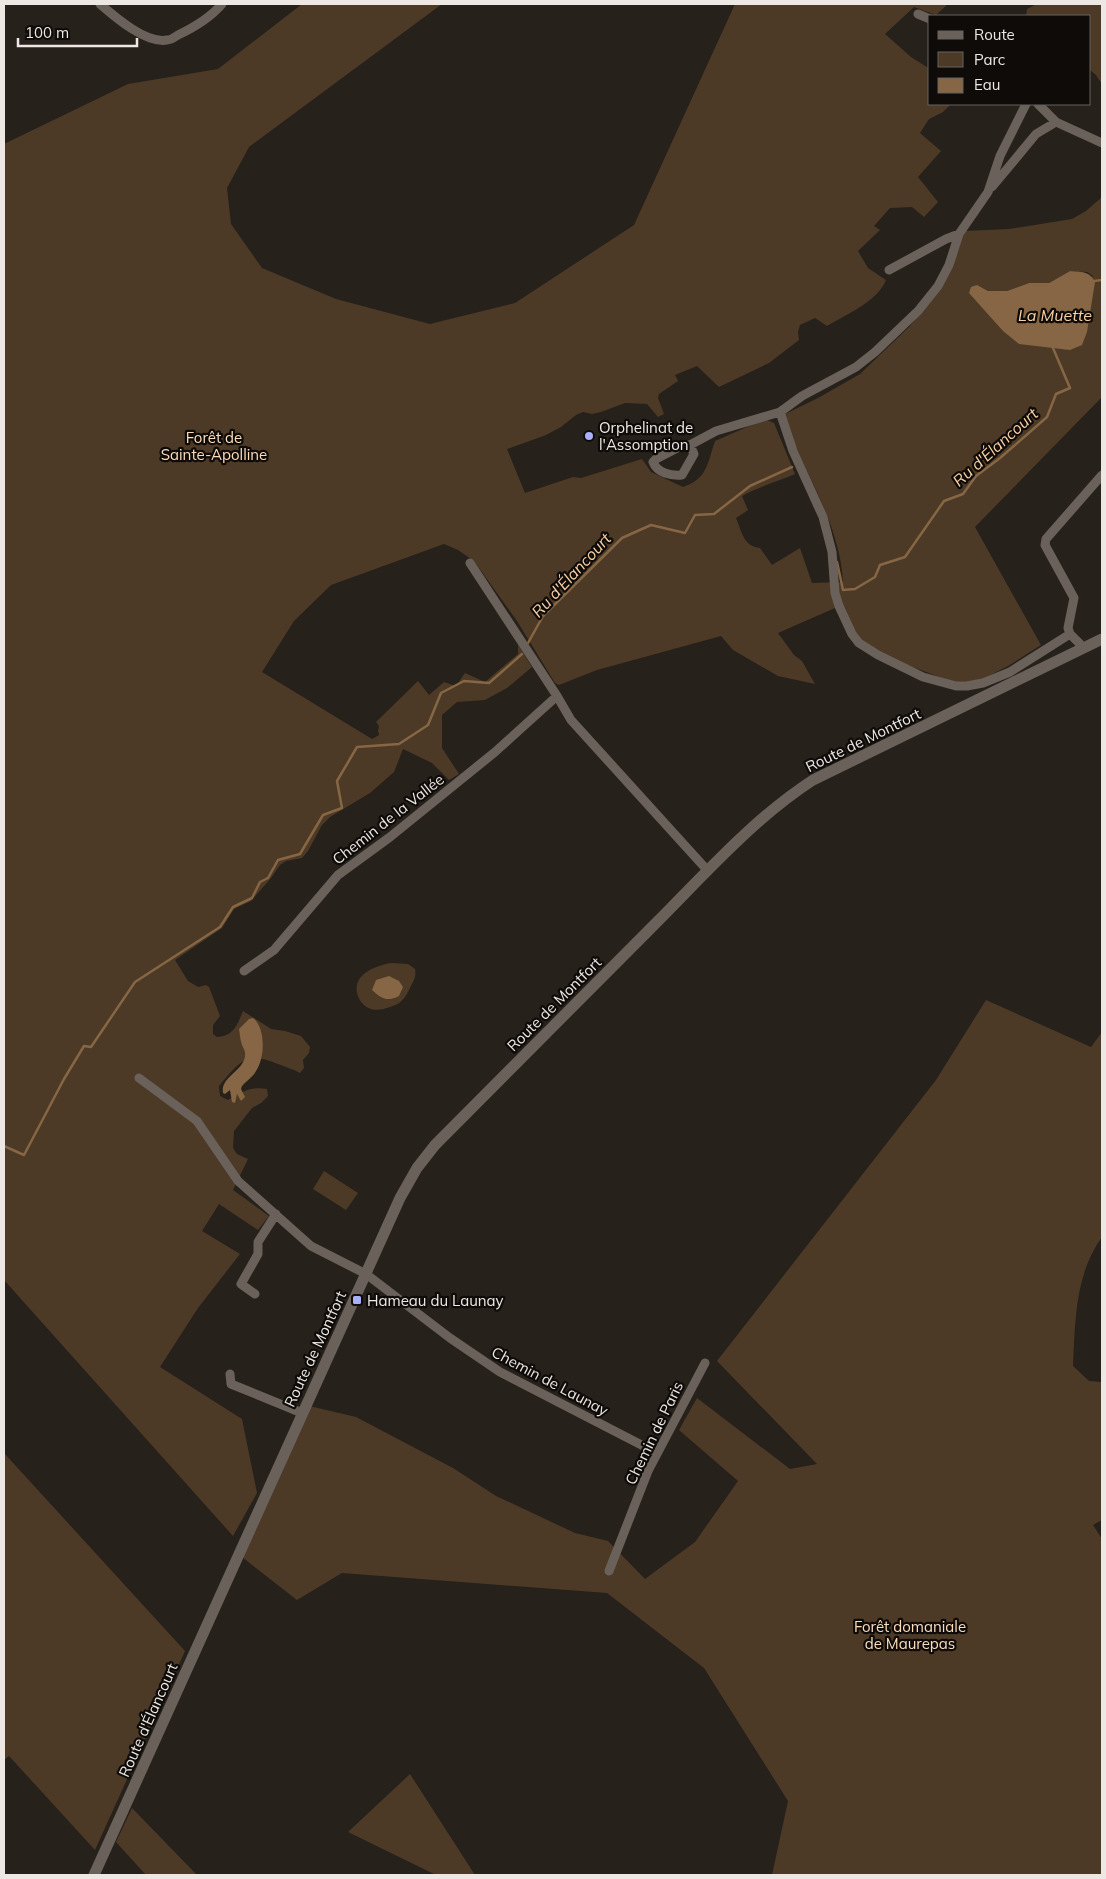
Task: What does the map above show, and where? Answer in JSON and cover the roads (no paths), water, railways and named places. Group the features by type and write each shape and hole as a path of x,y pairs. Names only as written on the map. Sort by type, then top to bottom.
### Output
{"street":[{"path":"100,4 116,19 147,37 167,40 205,20 222,4"},
{"path":"918,14 928,18"},
{"path":"988,192 1000,156 1026,105"},
{"path":"1039,105 1056,122 1102,143"},
{"path":"690,445 716,431 780,412 802,396 822,387 856,367 876,352 918,310 938,286 949,265 959,234 988,192 1036,134 1056,122"},
{"path":"889,270 959,234"},
{"path":"780,412 793,451 823,517 832,552 833,578 839,606 852,634 859,643 895,664 923,677 940,683 967,686 982,683 1010,672 1070,634"},
{"path":"1083,649 1070,634 1068,628 1074,598 1045,545 1046,539 1102,475"},
{"path":"470,563 571,720 708,871"},
{"name":"Route de Montfort","path":"228,1578 400,1198 417,1168 435,1145 764,815 789,796 813,780 1102,639"},
{"name":"Chemin de la Vallée","path":"244,971 274,950 338,875 390,837 495,752 557,696"},
{"name":"Chemin de Launay","path":"139,1078 197,1121 238,1181 311,1246 366,1274 450,1338 500,1372 657,1453"},
{"path":"255,1294 240,1284 258,1254 258,1242 276,1214"},
{"name":"Chemin de Paris","path":"610,1571 648,1471 705,1363"},
{"path":"230,1374 231,1384 302,1413"},
{"name":"Route d'Élancourt","path":"94,1875 228,1578"}],"water":[{"name":"La Muette","path":"1070,271 1088,274 1095,282 1087,332 1082,345 1070,350 1019,344 1003,331 969,293 971,287 977,285 988,291 1007,291 1029,283 1049,283"},
{"path":"389,976 399,981 403,987 399,996 391,999 382,997 372,990 376,980"},
{"path":"253,1018 262,1036 261,1059 255,1073 242,1086 241,1089 245,1097 241,1101 237,1094 235,1103 232,1102 230,1090 225,1094 223,1093 223,1087 225,1082 245,1059 239,1029 249,1019"}],"waterway":[{"name":"Ru d'Élancourt","path":"1092,283 1102,280"},
{"name":"Ru d'Élancourt","path":"837,562 843,590 855,589 875,577 880,565 905,557 944,501 963,494 976,476 1047,417 1056,394 1070,388 1053,345"},
{"name":"Ru d'Élancourt","path":"528,643 543,616 622,538 651,525 685,533 695,515 714,514 750,486 792,467"},
{"name":"Ru d'Élancourt","path":"4,1146 24,1155 64,1079 84,1046 91,1047 135,982 220,927 233,907 252,898 260,882 268,878 278,860 300,854 323,815 342,808 337,781 357,747 399,744 428,725 441,693 464,681 489,683 522,654"}],"place":[{"name":"Orphelinat de l'Assomption","path":"589,436"},
{"name":"Hameau du Launay","path":"357,1300"}],"park label":[{"name":"Forêt de Sainte-Apolline","path":"214,446"},
{"name":"Forêt domaniale de Maurepas","path":"910,1634"}]}
